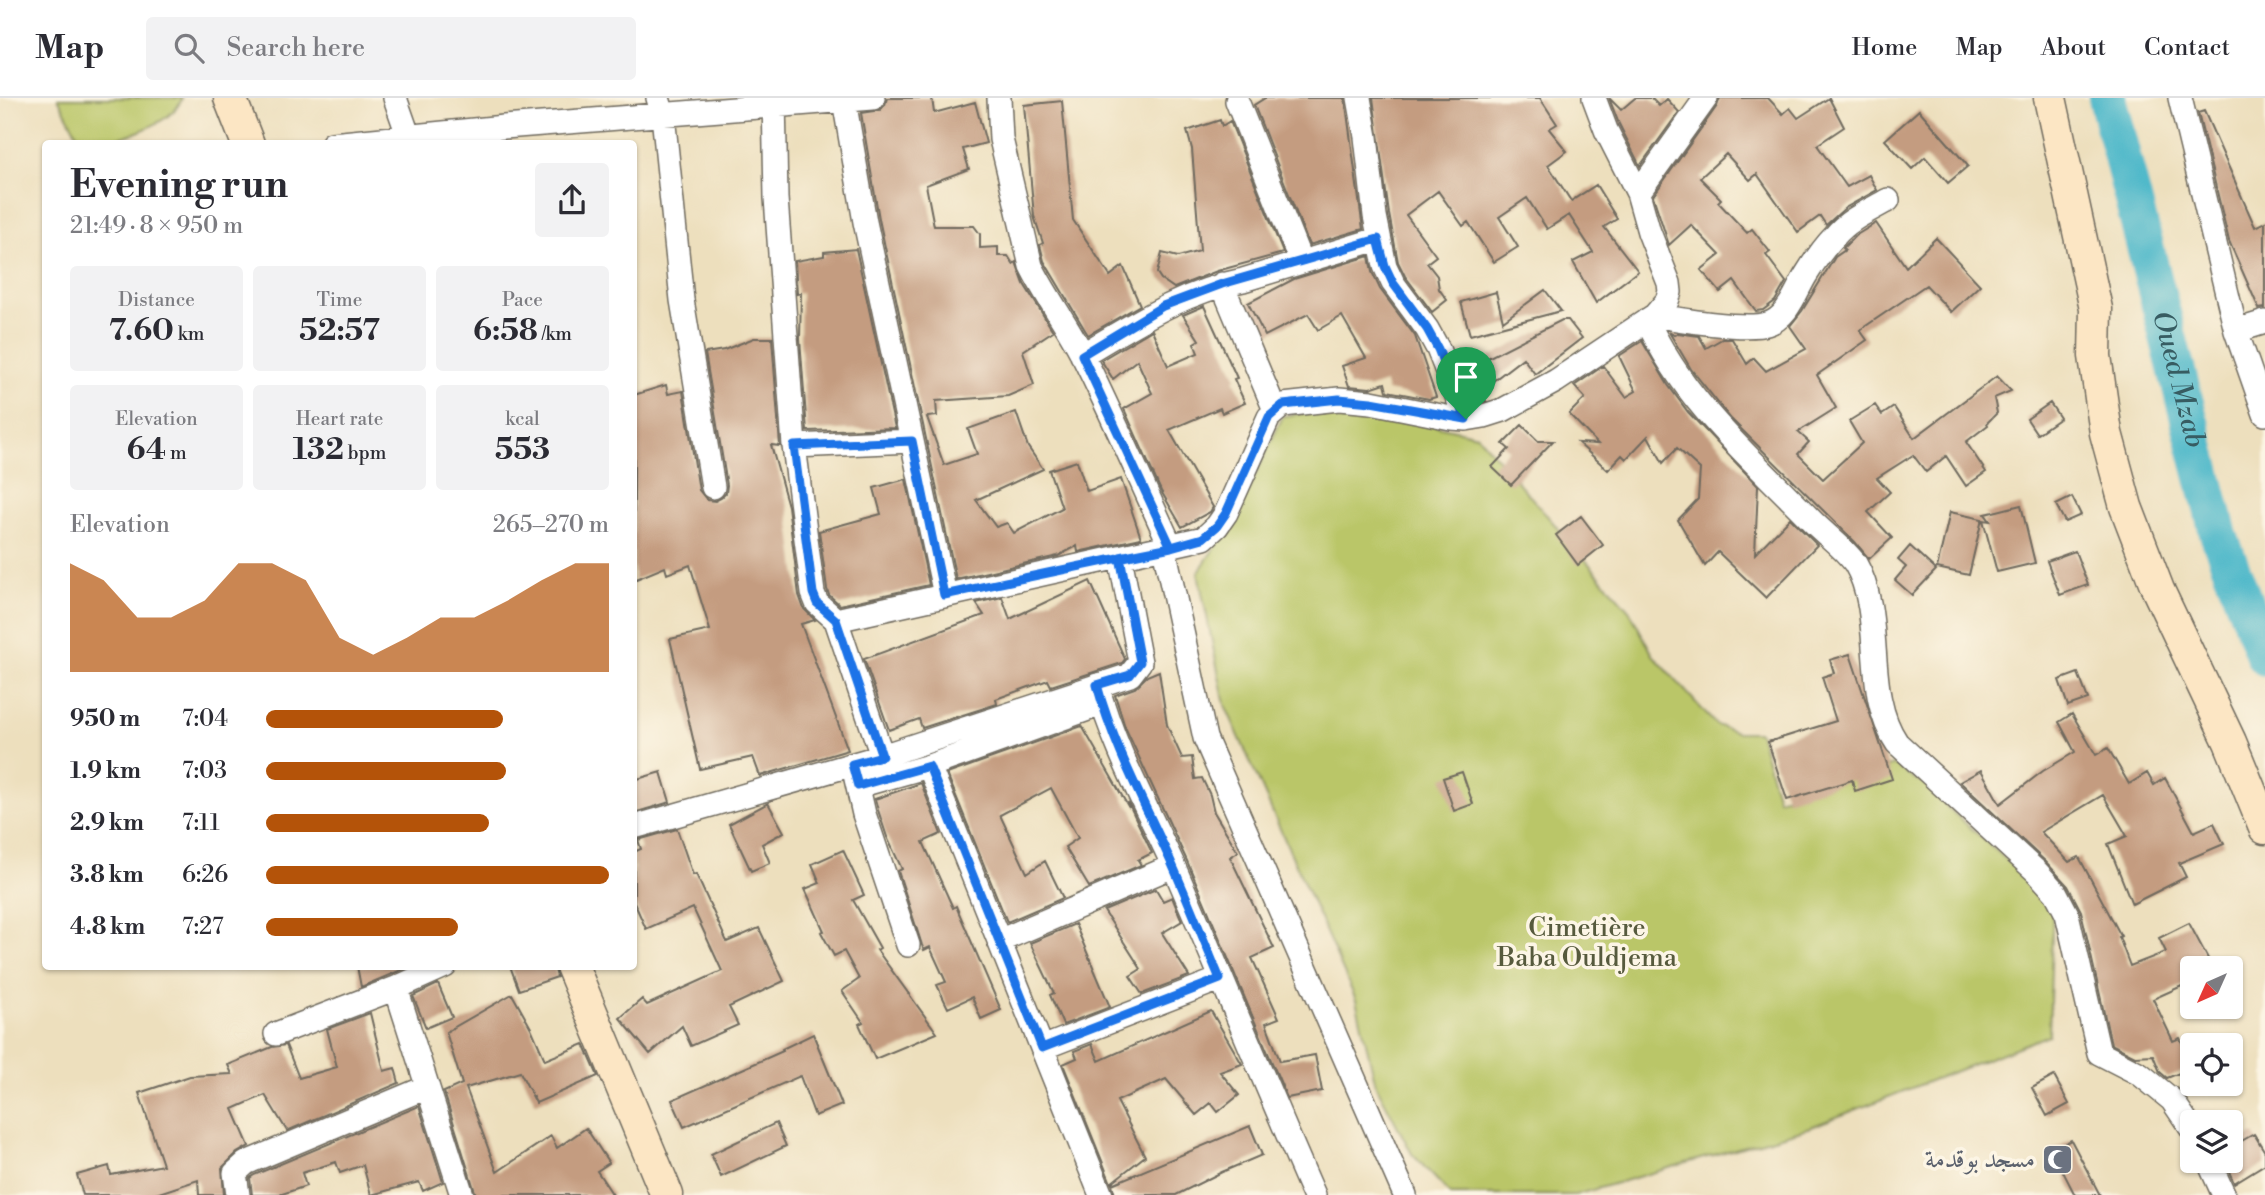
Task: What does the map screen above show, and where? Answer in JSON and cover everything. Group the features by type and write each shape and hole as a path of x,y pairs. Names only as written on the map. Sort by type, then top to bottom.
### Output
{"street":[{"path":"230,98 246,140"},
{"path":"395,98 408,135"},
{"path":"366,140 660,106 873,98"},
{"path":"999,98 1001,139 1031,265 1040,284 1063,317 1082,355 1167,548 1205,738 1405,1195"},
{"path":"1359,98 1378,239 1385,266 1393,283 1433,339 1466,419"},
{"path":"836,620 1203,538 1217,526 1235,496 1269,417 1275,410 1293,402 1339,399 1466,419 1503,410 1556,381 1651,317 1667,301 1670,292 1638,193 1606,131 1594,98"},
{"path":"1638,193 1706,98"},
{"path":"2050,98 2090,273 2096,309 2095,356 2106,433 2126,507 2158,590 2230,742 2265,828"},
{"path":"2180,98 2236,331 2265,414"},
{"path":"844,100 865,222 944,595"},
{"path":"1237,101 1301,262"},
{"path":"775,102 776,198 794,446 813,593 817,603 836,620 882,756"},
{"path":"660,106 682,300 713,487"},
{"path":"1651,317 1748,325 1766,324 1776,320 1785,312 1806,274 1833,238 1848,222 1888,200"},
{"path":"1082,355 1163,306 1222,284 1378,239"},
{"path":"1222,284 1275,410"},
{"path":"1651,317 1659,346 1705,411 1855,563 1870,610 1886,727 1897,743 2037,872 2056,893 2067,914 2074,940 2099,1053 2140,1074 2172,1100 2180,1112"},
{"path":"2236,331 2265,322"},
{"path":"794,446 912,441"},
{"path":"637,826 855,775 929,766 1099,695 1130,675 1140,662 1120,557"},
{"path":"855,775 882,756 1099,695"},
{"path":"1099,695 1137,789 1173,866 1314,1195"},
{"path":"929,766 1101,1195"},
{"path":"855,775 864,814 908,944"},
{"path":"999,941 1173,866"},
{"path":"276,1034 436,970"},
{"path":"574,970 667,1195"},
{"path":"1042,1048 1220,979"},
{"path":"396,988 462,1195"},
{"path":"238,1195 235,1173 246,1163 427,1087"},
{"path":"2214,1173 2224,1195"}],"green space":[{"path":"58,98 182,98 166,117 139,132 112,140 80,140"},
{"name":"Cimetière Baba Ouldjema","path":"1354,407 1477,435 1629,610 1653,655 1716,725 1737,732 1759,732 1778,799 1894,765 1917,781 1934,785 1947,807 2053,901 2049,1035 1808,1128 1575,1195 1451,1195 1412,1154 1376,1085 1356,1000 1225,705 1198,573 1238,512 1283,416"}],"building":[{"path":"887,98 932,98 934,113 975,102 986,143 963,149 969,169 926,185 934,226 974,226 980,234 980,248 998,247 998,256 1008,256 1013,264 1016,262 1024,284 1053,331 1023,351 1034,385 1008,396 936,401 937,416 927,417 944,465 977,454 968,429 1016,412 1028,447 1043,469 976,500 996,527 1007,523 1014,533 1062,508 1049,470 1077,461 1087,491 1121,479 1141,538 1078,552 1077,546 1058,556 956,579 879,219 861,113 880,110"},
{"path":"1265,98 1345,98 1363,229 1309,245 1254,105"},
{"path":"1373,98 1540,98 1557,124 1549,129 1567,151 1548,165 1571,201 1596,185 1617,219 1604,227 1638,271 1596,303 1573,262 1593,252 1569,215 1547,229 1527,198 1499,217 1518,247 1494,262 1468,222 1463,226 1438,191 1406,215 1436,256 1427,263 1437,276 1439,289 1447,300 1432,312 1398,262"},
{"path":"1609,98 1621,110 1635,98 1651,98 1659,106 1667,99 1679,112 1640,166 1619,124"},
{"path":"1720,98 1768,98 1783,114 1790,108 1798,118 1829,98 1844,127 1817,145 1847,187 1869,175 1877,190 1845,208 1826,225 1820,216 1798,232 1757,174 1750,180 1726,154 1700,178 1721,199 1718,202 1747,233 1752,229 1770,252 1766,255 1786,282 1775,301 1763,310 1756,311 1734,281 1720,292 1701,270 1720,255 1691,225 1669,245 1653,196"},
{"path":"1062,101 1073,220 1110,276 1123,266 1140,305 1088,335 1044,261 1040,245 1043,243 1034,216 1024,105"},
{"path":"1919,110 1968,166 1948,183 1925,157 1912,169 1885,140"},
{"path":"2204,111 2255,227 2265,222 2265,308 2259,309 2229,241 2198,113"},
{"path":"1220,120 1222,126 1230,121 1283,253 1217,271 1174,288 1157,273 1162,253 1178,257 1200,251 1192,149 1187,131"},
{"path":"1876,223 1906,267 1936,238 1980,285 1951,312 1926,285 1860,330 1867,340 1817,375 1836,408 1798,432 1809,442 1798,454 1823,479 1862,443 1849,421 1875,405 1882,415 1894,407 1914,438 1997,376 2011,391 1994,398 1997,413 1988,425 1966,442 1986,472 1966,486 1946,456 1926,472 1913,455 1877,478 1890,492 1868,512 1892,538 1869,559 1731,419 1691,369 1669,332 1674,335 1678,333 1699,336 1706,348 1722,339 1732,339 1747,364 1754,358 1766,371 1806,349 1790,326 1835,257 1845,250 1843,248 1855,236"},
{"path":"856,249 895,428 807,431 800,339 801,293 797,294 795,261 824,256 824,252"},
{"path":"1369,256 1372,272 1380,289 1415,336 1436,397 1429,399 1387,391 1385,383 1370,388 1349,386 1342,366 1366,358 1342,316 1318,330 1308,314 1265,336 1248,303 1294,279"},
{"path":"1545,290 1561,311 1470,335 1461,302 1496,292 1503,321"},
{"path":"1204,306 1237,378 1234,379 1245,403 1222,413 1220,408 1169,430 1213,507 1210,512 1182,527 1161,491 1124,409 1152,393 1137,360 1113,379 1101,360 1152,330 1168,366 1198,353 1194,343 1199,340 1183,315"},
{"path":"1562,320 1568,320 1582,338 1535,374 1523,358 1480,391 1486,401 1475,403 1462,371"},
{"path":"754,338 772,338 780,446 771,445 788,506 799,595 804,609 815,620 801,624 848,750 760,776 753,757 700,769 670,639 710,630 690,565 667,574 665,567 637,579 637,394 666,385 668,394 683,391 699,490 707,500 715,501 721,498 726,493 727,485 705,353 724,350"},
{"path":"1642,341 1668,385 1688,412 1758,486 1755,554 1790,518 1817,545 1766,598 1718,552 1705,566 1678,520 1698,499 1700,469 1677,448 1663,463 1648,436 1626,459 1622,455 1608,470 1578,443 1598,444 1569,414 1585,398 1574,386 1603,366 1626,397 1636,391 1619,356"},
{"path":"2050,403 2060,418 2037,434 2027,419"},
{"path":"1522,425 1538,441 1553,441 1511,485 1492,467 1509,449 1503,444"},
{"path":"906,479 929,585 840,605 829,595 827,589 819,531 881,514 874,488"},
{"path":"2072,497 2081,515 2065,522 2056,505"},
{"path":"2021,505 2035,563 1997,572 1983,520 1990,521 1985,514"},
{"path":"1950,512 1982,519 1969,575 1937,568"},
{"path":"1581,516 1603,545 1578,565 1556,535"},
{"path":"1910,546 1936,570 1912,595 1895,580 1906,567 1898,560"},
{"path":"2075,551 2088,585 2060,595 2047,561"},
{"path":"1090,581 1125,659 1122,663 1051,686 1048,680 996,699 997,704 922,728 919,719 889,730 864,659 984,615 976,603 1002,597 1010,619"},
{"path":"1850,654 1892,779 1855,791 1852,780 1787,800 1768,742 1836,721 1822,677 1834,673 1830,660"},
{"path":"1159,671 1167,725 1182,758 1192,757 1195,779 1202,778 1214,812 1238,852 1230,857 1274,948 1252,958 1279,1018 1266,1023 1280,1061 1315,1055 1322,1091 1287,1098 1187,861 1125,727 1115,695 1135,688 1147,676"},
{"path":"2078,673 2088,699 2068,706 2059,680"},
{"path":"2072,714 2096,755 2108,748 2129,784 2147,773 2154,785 2165,778 2194,832 2214,823 2224,844 2179,863 2186,877 2132,904 2108,844 2127,836 2103,795 2041,832 2069,862 2079,857 2121,936 2119,937 2130,966 2166,952 2159,938 2189,923 2207,956 2180,956 2180,987 2153,999 2173,1041 2180,1038 2180,1073 2167,1078 2160,1072 2153,1055 2135,1056 2111,1044 2081,911 2068,886 1960,782 1981,770 2000,804 2043,771 2075,752 2059,722"},
{"path":"1082,726 1129,808 1128,802 1152,853 1138,860 1141,865 1089,887 1065,847 1078,838 1051,788 1000,815 1027,873 1045,861 1063,898 1007,922 947,774"},
{"path":"661,772 670,802 637,812 637,779"},
{"path":"1462,772 1473,804 1454,811 1443,778"},
{"path":"921,783 941,834 923,842 953,908 956,906 1001,1010 981,1019 972,997 948,1008 937,985 946,982 930,947 924,950 922,945 898,871 902,869 887,837 875,799"},
{"path":"768,803 784,832 762,844 770,863 751,871 729,824"},
{"path":"677,829 693,875 696,874 727,942 759,928 784,981 729,1007 738,1025 691,1046 682,1026 650,1054 620,1018 642,999 647,1005 722,971 693,908 646,929 637,909 637,851 641,849 638,840"},
{"path":"843,850 864,895 853,900 880,948 877,950 937,1033 875,1059 859,1024 863,1022 842,991 859,979 844,951 834,956 821,932 824,931 805,889 820,883 812,864"},
{"path":"1156,889 1163,901 1172,897 1182,921 1162,933 1189,976 1142,994 1130,976 1141,969 1104,911"},
{"path":"1075,924 1110,1007 1063,1025 1050,995 1054,993 1030,943"},
{"path":"358,970 401,970 361,987"},
{"path":"512,970 555,970 557,977 519,990"},
{"path":"438,984 452,1017 426,1028 413,996"},
{"path":"512,994 545,1060 584,1044 598,1076 536,1103 520,1072 466,1088 497,1172 551,1136 557,1148 586,1128 609,1163 597,1171 613,1195 476,1195 444,1092 462,1084 446,1032"},
{"path":"1211,1011 1242,1064 1220,1072 1239,1095 1218,1112 1211,1103 1196,1115 1166,1079 1117,1101 1145,1156 1111,1183 1063,1064 1077,1058 1074,1051 1092,1044 1099,1061"},
{"path":"370,1013 384,1071 395,1068 399,1083 287,1131 265,1095 233,1109 249,1146 237,1153 222,1168 224,1195 199,1195 198,1180 153,1195 83,1195 77,1175 109,1166 111,1175 163,1165 139,1093 190,1076 232,1074 228,1065 272,1047 286,1045 299,1078 337,1067 327,1029"},
{"path":"813,1034 842,1105 815,1116 800,1076 684,1127 672,1100 783,1051 782,1049"},
{"path":"2054,1076 2069,1104 2047,1116 2032,1088"},
{"path":"419,1106 443,1182 423,1191 419,1182 371,1195 363,1165 340,1173 336,1162 302,1173 306,1186 279,1195 252,1195 250,1178 254,1175"},
{"path":"776,1123 786,1146 721,1177 711,1154"},
{"path":"1250,1126 1262,1155 1176,1195 1115,1195 1112,1184"},
{"path":"2254,1134 2265,1152 2265,1164 2234,1183 2230,1173 2243,1173 2243,1140"},
{"path":"2071,1140 2100,1195 2075,1195 2052,1150"}],"waterway":[{"name":"Oued Mzab","path":"2107,98 2219,536 2265,657"}],"place":[{"name":"مسجد بوقدمة","path":"2058,1159"}],"route":[{"path":"1466,419 1339,399 1283,405 1269,417 1226,513 1217,526 1203,538 1171,547 1120,557 944,595 912,441 794,446 813,593 817,603 836,620 882,756 852,764 858,786 929,766 1042,1048 1220,979 1173,866 1137,789 1102,704 1097,685 1130,675 1140,662 1120,557 1164,548 1171,547 1082,355 1163,306 1222,284 1378,239 1393,283 1427,329 1438,349 1466,419"}]}
